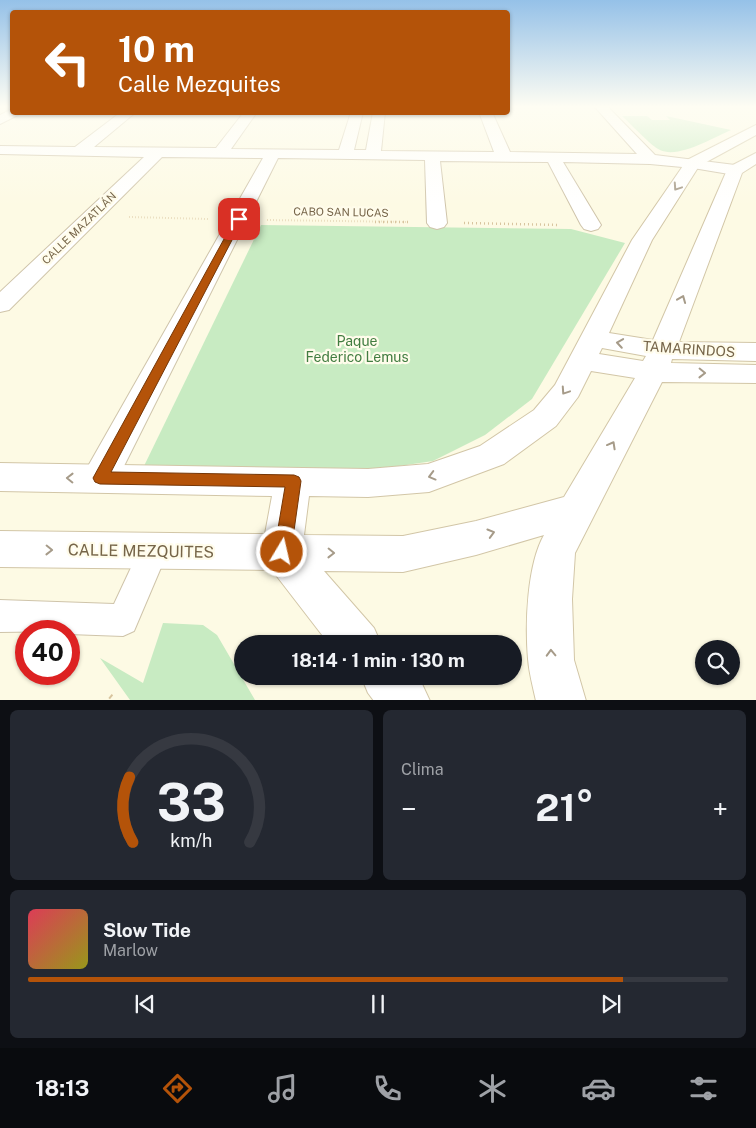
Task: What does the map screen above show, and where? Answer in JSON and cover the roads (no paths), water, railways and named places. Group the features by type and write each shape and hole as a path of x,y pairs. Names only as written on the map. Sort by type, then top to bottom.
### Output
{"street":[{"path":"79,151 95,139"},
{"path":"220,153 231,139"},
{"path":"345,155 350,139"},
{"path":"373,155 375,139"},
{"path":"496,139 504,157"},
{"path":"631,139 650,159"},
{"path":"0,477 368,483 429,478 492,455 545,418 567,390 642,240 693,163 738,139"},
{"path":"2,151 650,159 693,163 745,164 657,361 555,553 550,599 551,660 561,700"},
{"name":"CALLE MAZATLÁN","path":"0,305 158,152"},
{"path":"100,478 273,154"},
{"path":"432,156 438,223"},
{"path":"553,158 591,225"},
{"path":"587,349 657,361"},
{"name":"TAMARINDOS","path":"657,361 756,352"},
{"name":"TAMARINDOS","path":"657,361 756,374"},
{"path":"294,481 282,552 351,635"},
{"name":"CALLE MEZQUITES","path":"0,549 403,554 476,538 577,509"},
{"path":"392,685 405,700"}],"lane":[{"path":"0,616 123,620 153,551"}],"park label":[{"name":"Paque Federico Lemus","path":"357,350"}]}
